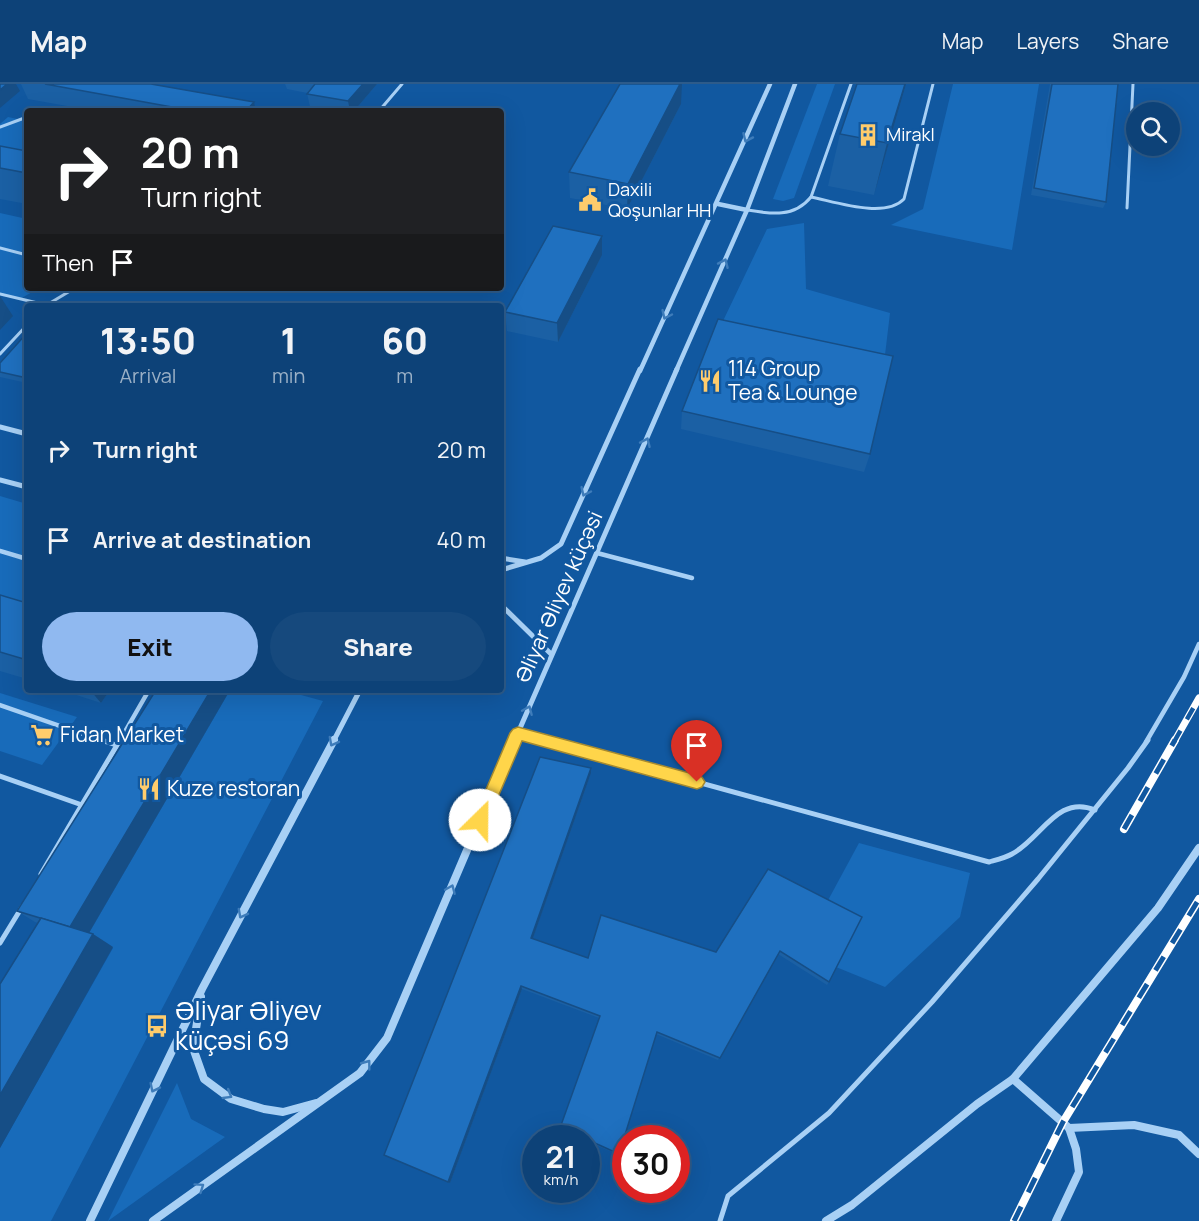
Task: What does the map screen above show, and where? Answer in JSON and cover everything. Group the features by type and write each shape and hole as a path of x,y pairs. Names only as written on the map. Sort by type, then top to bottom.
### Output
{"street":[{"name":"Əliyar Əliyev küçəsi","path":"504,569 552,554 561,543 718,204 770,84"},
{"name":"Əliyar Əliyev küçəsi","path":"153,1221 360,1073 387,1038 551,654 747,210 795,84"},
{"path":"718,204 747,210"},
{"path":"0,427 24,433"},
{"path":"0,480 24,487"},
{"path":"504,558 531,562"},
{"path":"504,608 551,654"},
{"path":"90,1221 202,989 358,693"},
{"path":"826,1221 852,1204 977,1104 1012,1079 1158,908 1199,848"},
{"path":"202,989 193,1048 204,1079 231,1099 264,1109 283,1112 322,1101"},
{"path":"1012,1079 1042,1102 1069,1128 1076,1149 1079,1172 1056,1221"},
{"path":"1069,1128 1134,1125 1179,1135 1199,1154"}],"lane":[{"path":"382,108 402,84"},
{"path":"747,210 771,214 804,208 811,197 851,84"},
{"path":"811,197 876,209 887,210 898,206 904,199 933,84"},
{"path":"1127,208 1133,84"},
{"path":"0,127 24,118"},
{"path":"0,248 24,254"},
{"path":"49,303 70,291"},
{"path":"0,294 38,303"},
{"path":"0,354 24,329"},
{"path":"0,551 24,558"},
{"path":"597,553 692,578"},
{"path":"720,1221 728,1196 829,1113 932,1002 1095,810 1156,728 1199,644"},
{"path":"35,884 147,693"},
{"path":"0,705 116,744"},
{"path":"518,733 989,861 1013,854 1068,807 1083,805 1095,810"},
{"path":"0,776 82,805"},
{"path":"0,943 23,903"}],"shaded area":[{"path":"817,84 835,84 794,198 783,201 773,199"},
{"path":"953,84 1039,84 1012,250 891,225 923,209"},
{"path":"8,117 24,120 24,164 0,160 0,124"},
{"path":"0,213 24,218 24,291 34,291 20,299 0,294"},
{"path":"804,223 806,289 890,313 885,355 723,321 767,229"},
{"path":"0,496 24,503 24,624 0,617"},
{"path":"0,693 77,717 42,765 0,751"},
{"path":"228,693 294,693 323,701 51,1221 0,1221 0,1148 113,948 86,938"},
{"path":"859,843 970,873 960,917 885,987 836,967 826,904"},
{"path":"177,1083 191,1119 225,1137 108,1221"}],"building":[{"path":"45,84 151,84 254,102 249,108 177,108"},
{"path":"315,84 363,84 348,101 307,94"},
{"path":"620,84 680,84 628,184 569,172"},
{"path":"857,84 905,84 887,143 840,134"},
{"path":"1052,84 1118,84 1106,202 1034,188"},
{"path":"0,146 24,150 24,172 0,168"},
{"path":"553,226 602,236 557,323 505,312"},
{"path":"718,319 893,356 870,454 682,411"},
{"path":"24,336 24,377 0,372 0,363"},
{"path":"0,595 24,602 24,659 0,652"},
{"path":"154,693 209,693 70,927 17,911"},
{"path":"540,757 591,768 531,938 588,958 601,915 716,952 768,869 862,917 829,982 780,951 720,1058 657,1032 628,1125 612,1125 612,1151 600,1145 600,1125 561,1125 600,1016 521,986 448,1182 384,1155"},
{"path":"41,918 93,934 0,1095 0,984"}],"railway":[{"path":"1174,742 1199,698"},
{"path":"1124,829 1175,740"},
{"path":"1014,1221 1063,1122 1199,899"}],"place":[{"name":"Mirakl","path":"868,135"},
{"name":"Daxili Qoşunlar HH","path":"590,200"},
{"name":"114 Group Tea & Lounge","path":"710,381"},
{"name":"Fidan Market","path":"42,735"},
{"name":"Kuze restoran","path":"149,789"},
{"name":"Əliyar Əliyev küçəsi 69","path":"157,1026"}],"route":[{"path":"480,820 518,733 697,782"}]}
